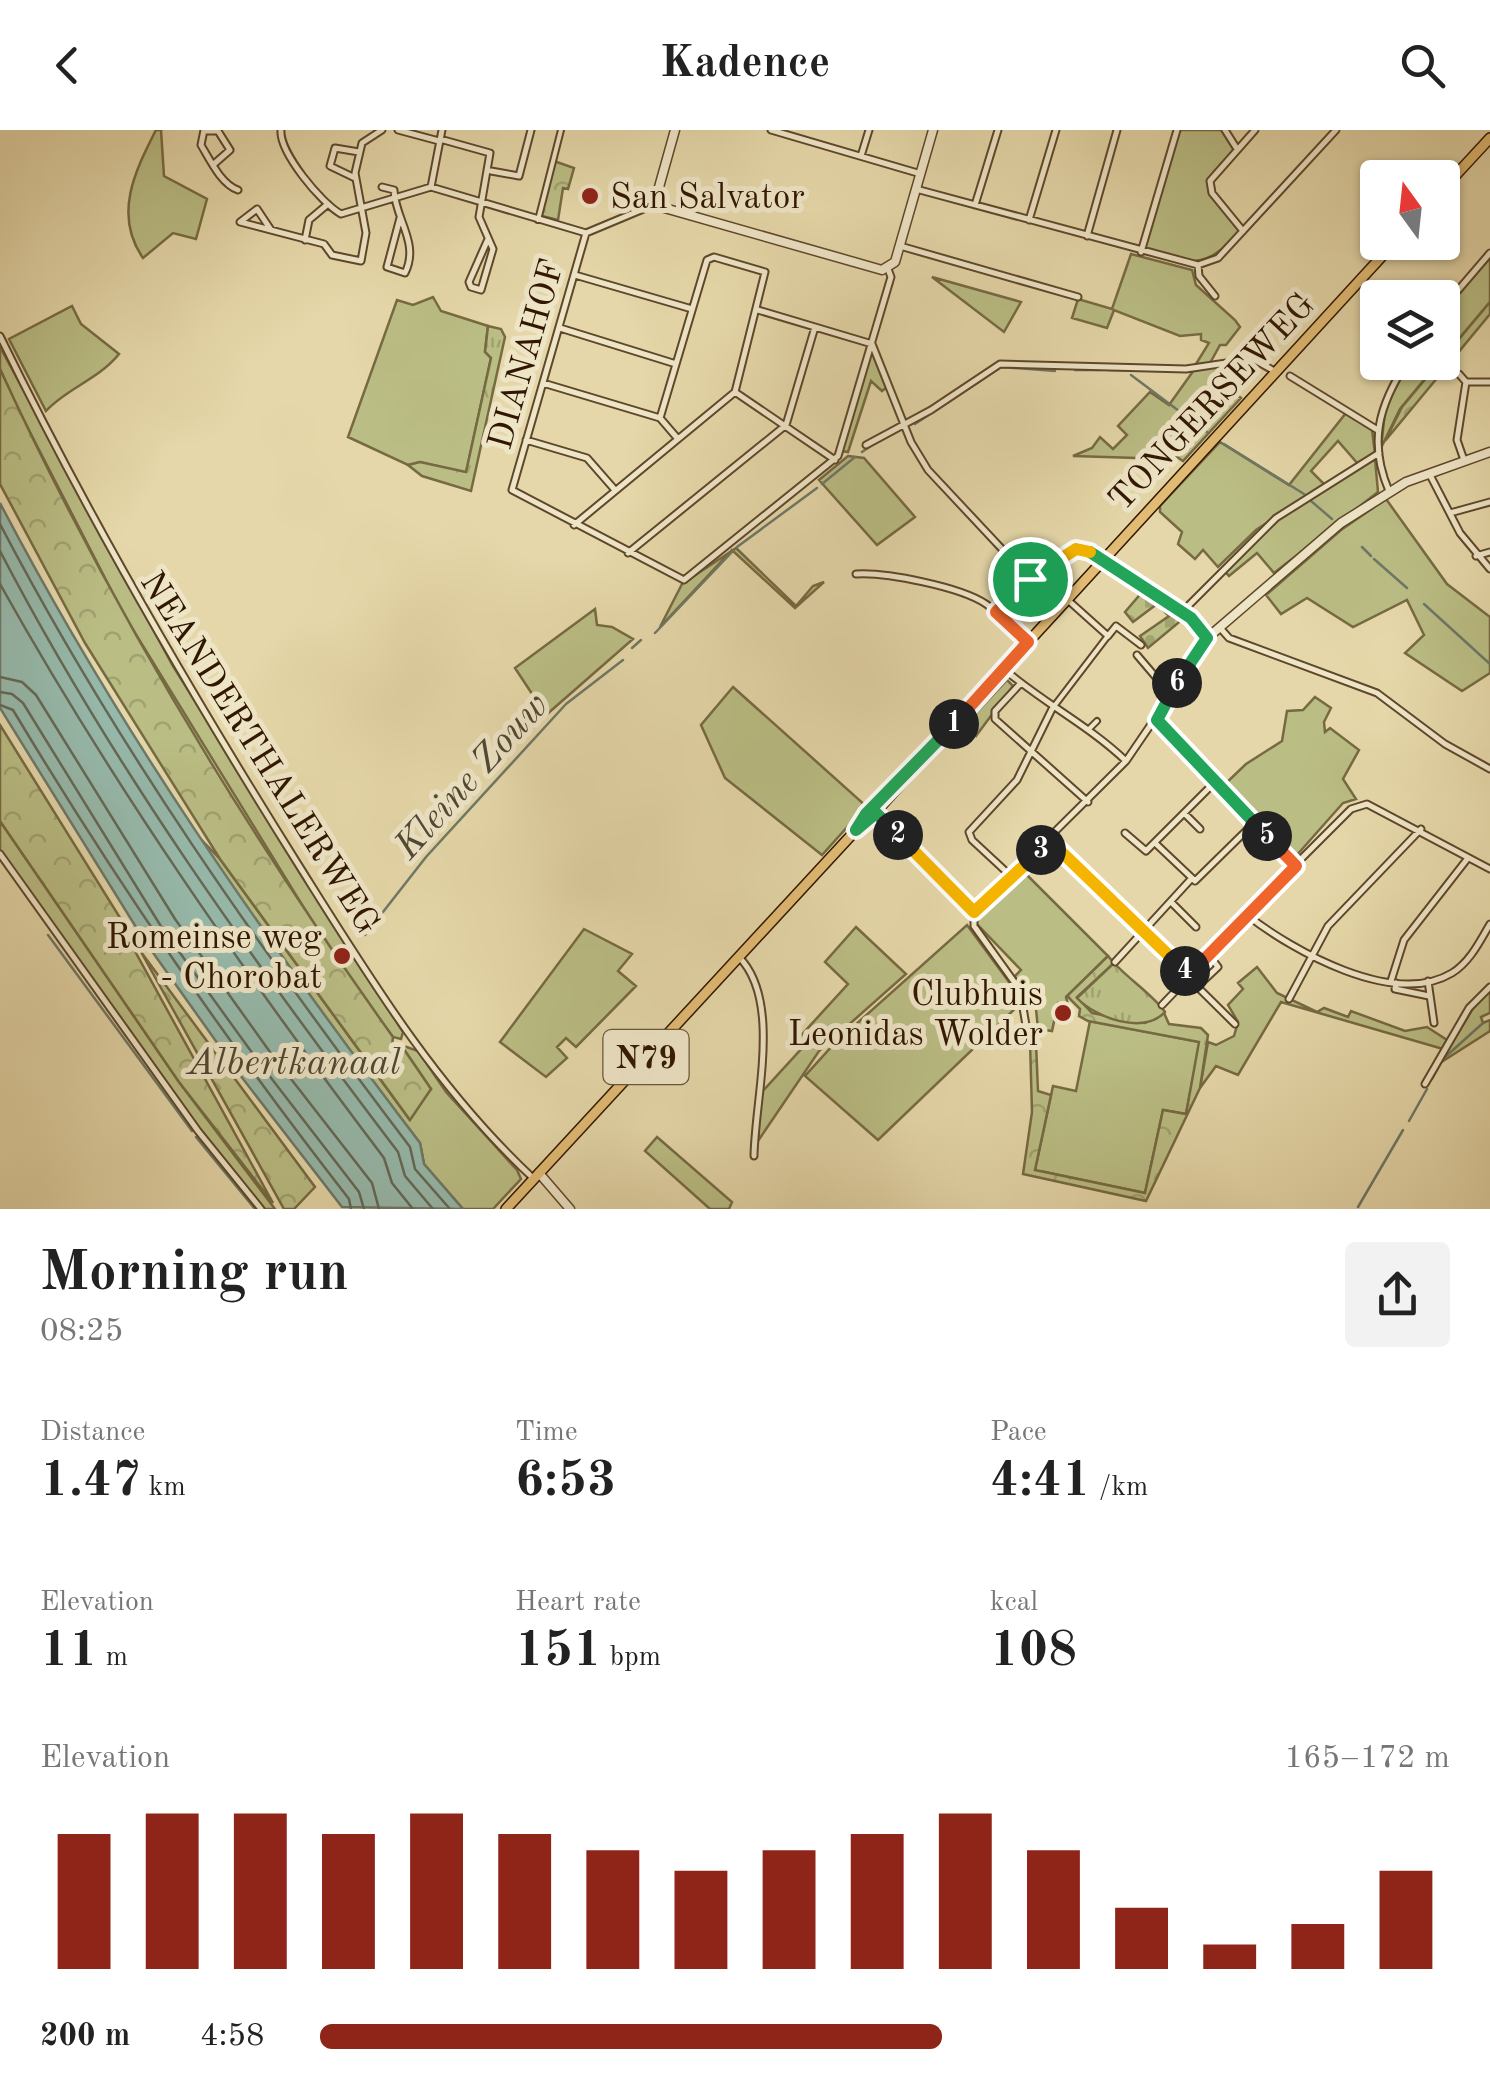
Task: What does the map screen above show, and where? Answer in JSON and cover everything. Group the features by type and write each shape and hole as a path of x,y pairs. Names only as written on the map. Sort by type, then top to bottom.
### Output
{"main road":[{"path":"1460,170 1490,138"},
{"name":"TONGERSEWEG","path":"738,958 1379,260"},
{"name":"N79","path":"506,1209 738,958"}],"street":[{"path":"214,164 230,150 218,131 204,130 201,144 228,186 238,190"},
{"path":"281,130 280,140 291,161 341,214 431,187 586,233 654,205 888,270"},
{"path":"270,230 257,209 240,222 305,240 324,244 332,255 360,261 367,246 355,178 362,143 382,130"},
{"path":"398,130 490,153 490,171 478,218 488,238 493,250 481,290 469,282 488,238"},
{"path":"431,187 442,130"},
{"path":"490,171 519,176 531,130"},
{"path":"538,220 562,130"},
{"path":"654,205 675,130"},
{"path":"771,130 921,174"},
{"path":"804,139 806,130"},
{"path":"861,156 869,130"},
{"path":"660,418 709,258 765,272 735,392 574,525 688,579 835,460 872,344 890,278 888,270 900,246 934,130"},
{"path":"975,205 998,130"},
{"path":"1030,220 1056,130"},
{"path":"1087,236 1117,130"},
{"path":"1141,252 1176,130"},
{"path":"1225,130 1237,149"},
{"path":"1243,231 1210,188 1213,175 1255,130"},
{"path":"916,189 1198,266 1218,258 1336,130"},
{"path":"355,178 334,171 330,166 332,151 338,148 360,152"},
{"path":"382,187 394,190 394,200 408,233 410,259 405,274 387,266 400,218"},
{"path":"305,240 309,220 328,204"},
{"name":"DIANAHOF","path":"574,525 512,490 586,233"},
{"path":"900,246 1078,297"},
{"path":"1460,288 1490,254"},
{"path":"1198,266 1199,276 1215,296"},
{"path":"574,275 692,309"},
{"path":"758,310 872,344"},
{"path":"628,552 786,425 816,327"},
{"path":"559,328 676,364"},
{"name":"NEANDERTHALERWEG","path":"0,336 132,593 238,769 410,1039 472,1118 521,1168 536,1176"},
{"path":"872,344 918,454 942,488 1030,579"},
{"path":"866,445 963,391 992,365 1186,369 1257,360 1276,372"},
{"path":"1460,375 1466,382 1490,382"},
{"path":"1290,376 1376,429"},
{"path":"1389,492 1376,429 1382,403 1396,380"},
{"path":"1464,460 1458,440 1466,382"},
{"path":"542,383 660,418 678,439"},
{"path":"735,392 835,460"},
{"path":"526,440 587,458 615,490"},
{"path":"1029,1043 1020,990 971,920 974,912 1013,878 1126,761 1157,720 1194,652 1207,638 1341,523 1428,472 1490,452"},
{"path":"1182,612 1276,518 1379,453"},
{"path":"1428,472 1476,556 1490,569"},
{"path":"1450,513 1490,502"},
{"path":"996,612 1030,579 1080,548 1182,612 1207,638"},
{"path":"1476,556 1490,552"},
{"path":"856,574 880,572 961,591 996,612 1028,642"},
{"path":"1066,599 1110,633"},
{"path":"1013,878 969,835 1015,783 1052,709 1116,626 1141,646"},
{"path":"1220,627 1229,638 1378,693 1445,744 1490,768"},
{"path":"1138,655 1170,695"},
{"path":"1004,668 1052,709 1090,728 1126,761"},
{"path":"1021,682 994,715 1088,802"},
{"path":"1157,720 1296,866 1162,1006"},
{"path":"1090,728 1097,721"},
{"path":"1125,833 1144,851 1216,781"},
{"path":"1295,861 1358,805 1375,806 1421,828 1490,869"},
{"path":"874,811 974,912"},
{"path":"1184,814 1200,829"},
{"path":"1155,843 1196,881 1254,823"},
{"path":"1288,1000 1309,958 1349,901 1421,828"},
{"path":"1049,840 1235,1024"},
{"path":"0,854 42,918 261,1209"},
{"path":"1429,996 1395,989 1394,981 1409,933 1469,857"},
{"path":"1192,878 1172,899 1196,927"},
{"path":"1115,962 1173,904"},
{"path":"1247,915 1309,958 1394,981 1428,981 1458,968 1490,927"},
{"path":"1201,982 1218,967 1209,955"},
{"path":"738,958 751,970 763,1012 754,1156"},
{"path":"1428,981 1434,1023"},
{"path":"1425,1084 1470,1008 1490,988"},
{"path":"536,1176 570,1209"}],"green space":[{"path":"156,130 161,130 164,176 207,199 196,239 173,233 143,258 129,226 128,209 135,177"},
{"path":"1179,130 1224,130 1235,149 1208,183 1209,193 1240,231 1216,253 1196,261 1143,250"},
{"path":"554,161 574,168 568,189 563,188 558,220 538,215"},
{"path":"1131,254 1192,270 1196,285 1240,327 1226,345 1220,345 1209,365 1196,364 1209,343 1201,340 1201,334 1180,336 1114,310 1107,328 1072,318 1078,299 1112,309"},
{"path":"1490,257 1490,302 1460,338 1460,292"},
{"path":"932,277 1021,302 1004,332"},
{"path":"433,297 441,311 488,326 485,351 491,358 466,473 420,462 408,465 348,437 397,300 413,305"},
{"path":"1490,302 1490,314 1460,350 1460,338"},
{"path":"72,306 81,324 119,354 46,411 9,339"},
{"path":"488,326 501,329 505,337 471,491 422,476 408,465 420,462 466,472 491,358 485,352"},
{"path":"0,347 173,666 403,1032 401,1039 393,1037 342,970 124,615 18,409 0,369"},
{"path":"870,355 876,356 887,387 882,391 871,381 848,452 841,451"},
{"path":"1235,364 1219,381 1241,398 1183,461 1167,450 1145,468 1137,458 1073,456 1092,448 1100,437 1113,449 1127,435 1118,426 1150,392 1169,405 1194,370"},
{"path":"0,369 86,543 181,712 284,877 393,1037 392,1046 401,1045 431,1089 410,1120 220,859 85,643 0,484"},
{"path":"1400,380 1424,380 1400,409 1381,448 1386,402"},
{"path":"1425,380 1435,380 1385,441 1402,407"},
{"path":"1346,413 1372,429 1375,454 1358,464 1338,441 1311,471 1324,484 1256,530 1218,567 1203,550 1195,559 1178,544 1182,532 1160,512 1160,506 1220,442 1289,485"},
{"path":"848,456 864,458 915,517 877,545 819,480"},
{"path":"1375,459 1378,492 1274,573 1257,553 1229,576 1223,569 1278,518"},
{"path":"1386,499 1447,584 1490,617 1490,673 1462,691 1405,653 1424,635 1407,600 1353,627 1307,598 1281,614 1266,595 1341,530"},
{"path":"736,548 796,606 813,586 824,582 795,608 732,550"},
{"path":"730,552 660,627 682,584"},
{"path":"1144,590 1184,618 1148,648 1140,636 1169,616 1157,604 1133,622 1125,612"},
{"path":"595,609 597,625 612,627 633,639 546,715 515,668"},
{"path":"1007,680 1013,686 976,736 964,726"},
{"path":"733,687 866,806 822,855 725,778 701,725"},
{"path":"1315,697 1331,708 1324,722 1325,732 1330,728 1359,750 1343,779 1356,799 1343,803 1296,856 1224,785 1246,764 1282,741 1287,711 1303,710"},
{"path":"0,725 132,937 136,953 273,1203 179,1082 0,821"},
{"path":"0,821 179,1082 275,1209 263,1209 193,1123 28,894 0,850"},
{"path":"190,828 220,859 409,1119 431,1089 401,1045 418,1051 446,1092 517,1170 521,1179 493,1209 463,1209 424,1164 420,1143 281,961"},
{"path":"1023,871 1108,956 1066,997 1068,1004 1058,1003 1052,1031 1038,1029 1035,999 1025,996 1015,976 1021,970 975,922"},
{"path":"967,925 1023,1001 878,1140 805,1076 834,1044"},
{"path":"856,927 906,974 819,1051 758,1141 761,1093 803,1047 796,1041 848,984 825,962"},
{"path":"584,929 632,954 618,971 636,986 576,1047 566,1038 557,1047 567,1058 546,1077 500,1042"},
{"path":"141,952 315,1187 294,1209 284,1209"},
{"path":"1108,956 1114,963 1077,997 1092,1013 1145,1023 1164,1013 1169,1024 1201,1028 1208,1035 1200,1088 1146,1201 1023,1174 1032,1112 1030,1042 1036,1043 1038,1091 1051,1095 1035,1170 1145,1193 1163,1110 1186,1114 1199,1042 1088,1021 1079,1016 1080,1009 1067,996"},
{"path":"1114,963 1165,1012 1156,1019 1132,1023 1096,1012 1077,998"},
{"path":"1257,967 1277,993 1317,1012 1324,1008 1348,1017 1351,1011 1405,1031 1427,1027 1447,1040 1443,1049 1281,1002 1238,1075 1216,1066 1200,1088 1208,1042 1216,1045 1234,1036 1238,1022 1228,1005 1243,989 1238,983"},
{"path":"1490,990 1490,1013 1481,1017 1483,1023 1490,1020 1490,1031 1440,1063 1478,1000"},
{"path":"1090,1021 1200,1042 1186,1114 1163,1110 1145,1193 1035,1170 1053,1086 1076,1091"},
{"path":"657,1137 732,1202 729,1209 710,1209 645,1151"}],"water":[{"name":"Albertkanaal","path":"0,503 94,670 196,832 305,989 420,1143 424,1164 463,1209 342,1207 240,1075 144,940 0,708"}],"waterway":[{"name":"Kleine Zouw","path":"915,424 1001,367 1055,371"},
{"name":"Kleine Zouw","path":"1075,370 1100,370"},
{"name":"Kleine Zouw","path":"1109,370 1124,370"},
{"name":"Kleine Zouw","path":"1131,375 1207,432"},
{"name":"Kleine Zouw","path":"862,452 875,443"},
{"name":"Kleine Zouw","path":"1224,444 1304,494"},
{"name":"Kleine Zouw","path":"822,484 855,457"},
{"name":"Kleine Zouw","path":"737,547 817,488"},
{"name":"Kleine Zouw","path":"1311,501 1332,519"},
{"name":"Kleine Zouw","path":"1362,547 1371,556"},
{"name":"Kleine Zouw","path":"655,633 733,551"},
{"name":"Kleine Zouw","path":"1374,559 1407,588"},
{"name":"Kleine Zouw","path":"1424,604 1490,664"},
{"name":"Kleine Zouw","path":"632,648 641,640"},
{"name":"Kleine Zouw","path":"365,935 426,857 566,704 623,660"},
{"path":"48,935 192,1131"},
{"path":"1432,1079 1443,1059 1483,1023"},
{"path":"1409,1121 1427,1089"},
{"path":"1358,1207 1403,1130"},
{"path":"196,1137 255,1209"}],"place":[{"name":"San Salvator","path":"590,196"},
{"name":"Romeinse weg - Chorobat","path":"342,956"},
{"name":"Clubhuis Leonidas Wolder","path":"1063,1013"}],"route":[{"path":"1083,548 1186,615 1207,638 1194,652 1157,720 1296,866 1189,975 1049,840 974,912 876,813 856,830 866,814 893,790 991,678 1028,642 996,612 1030,579 1083,548"}]}
